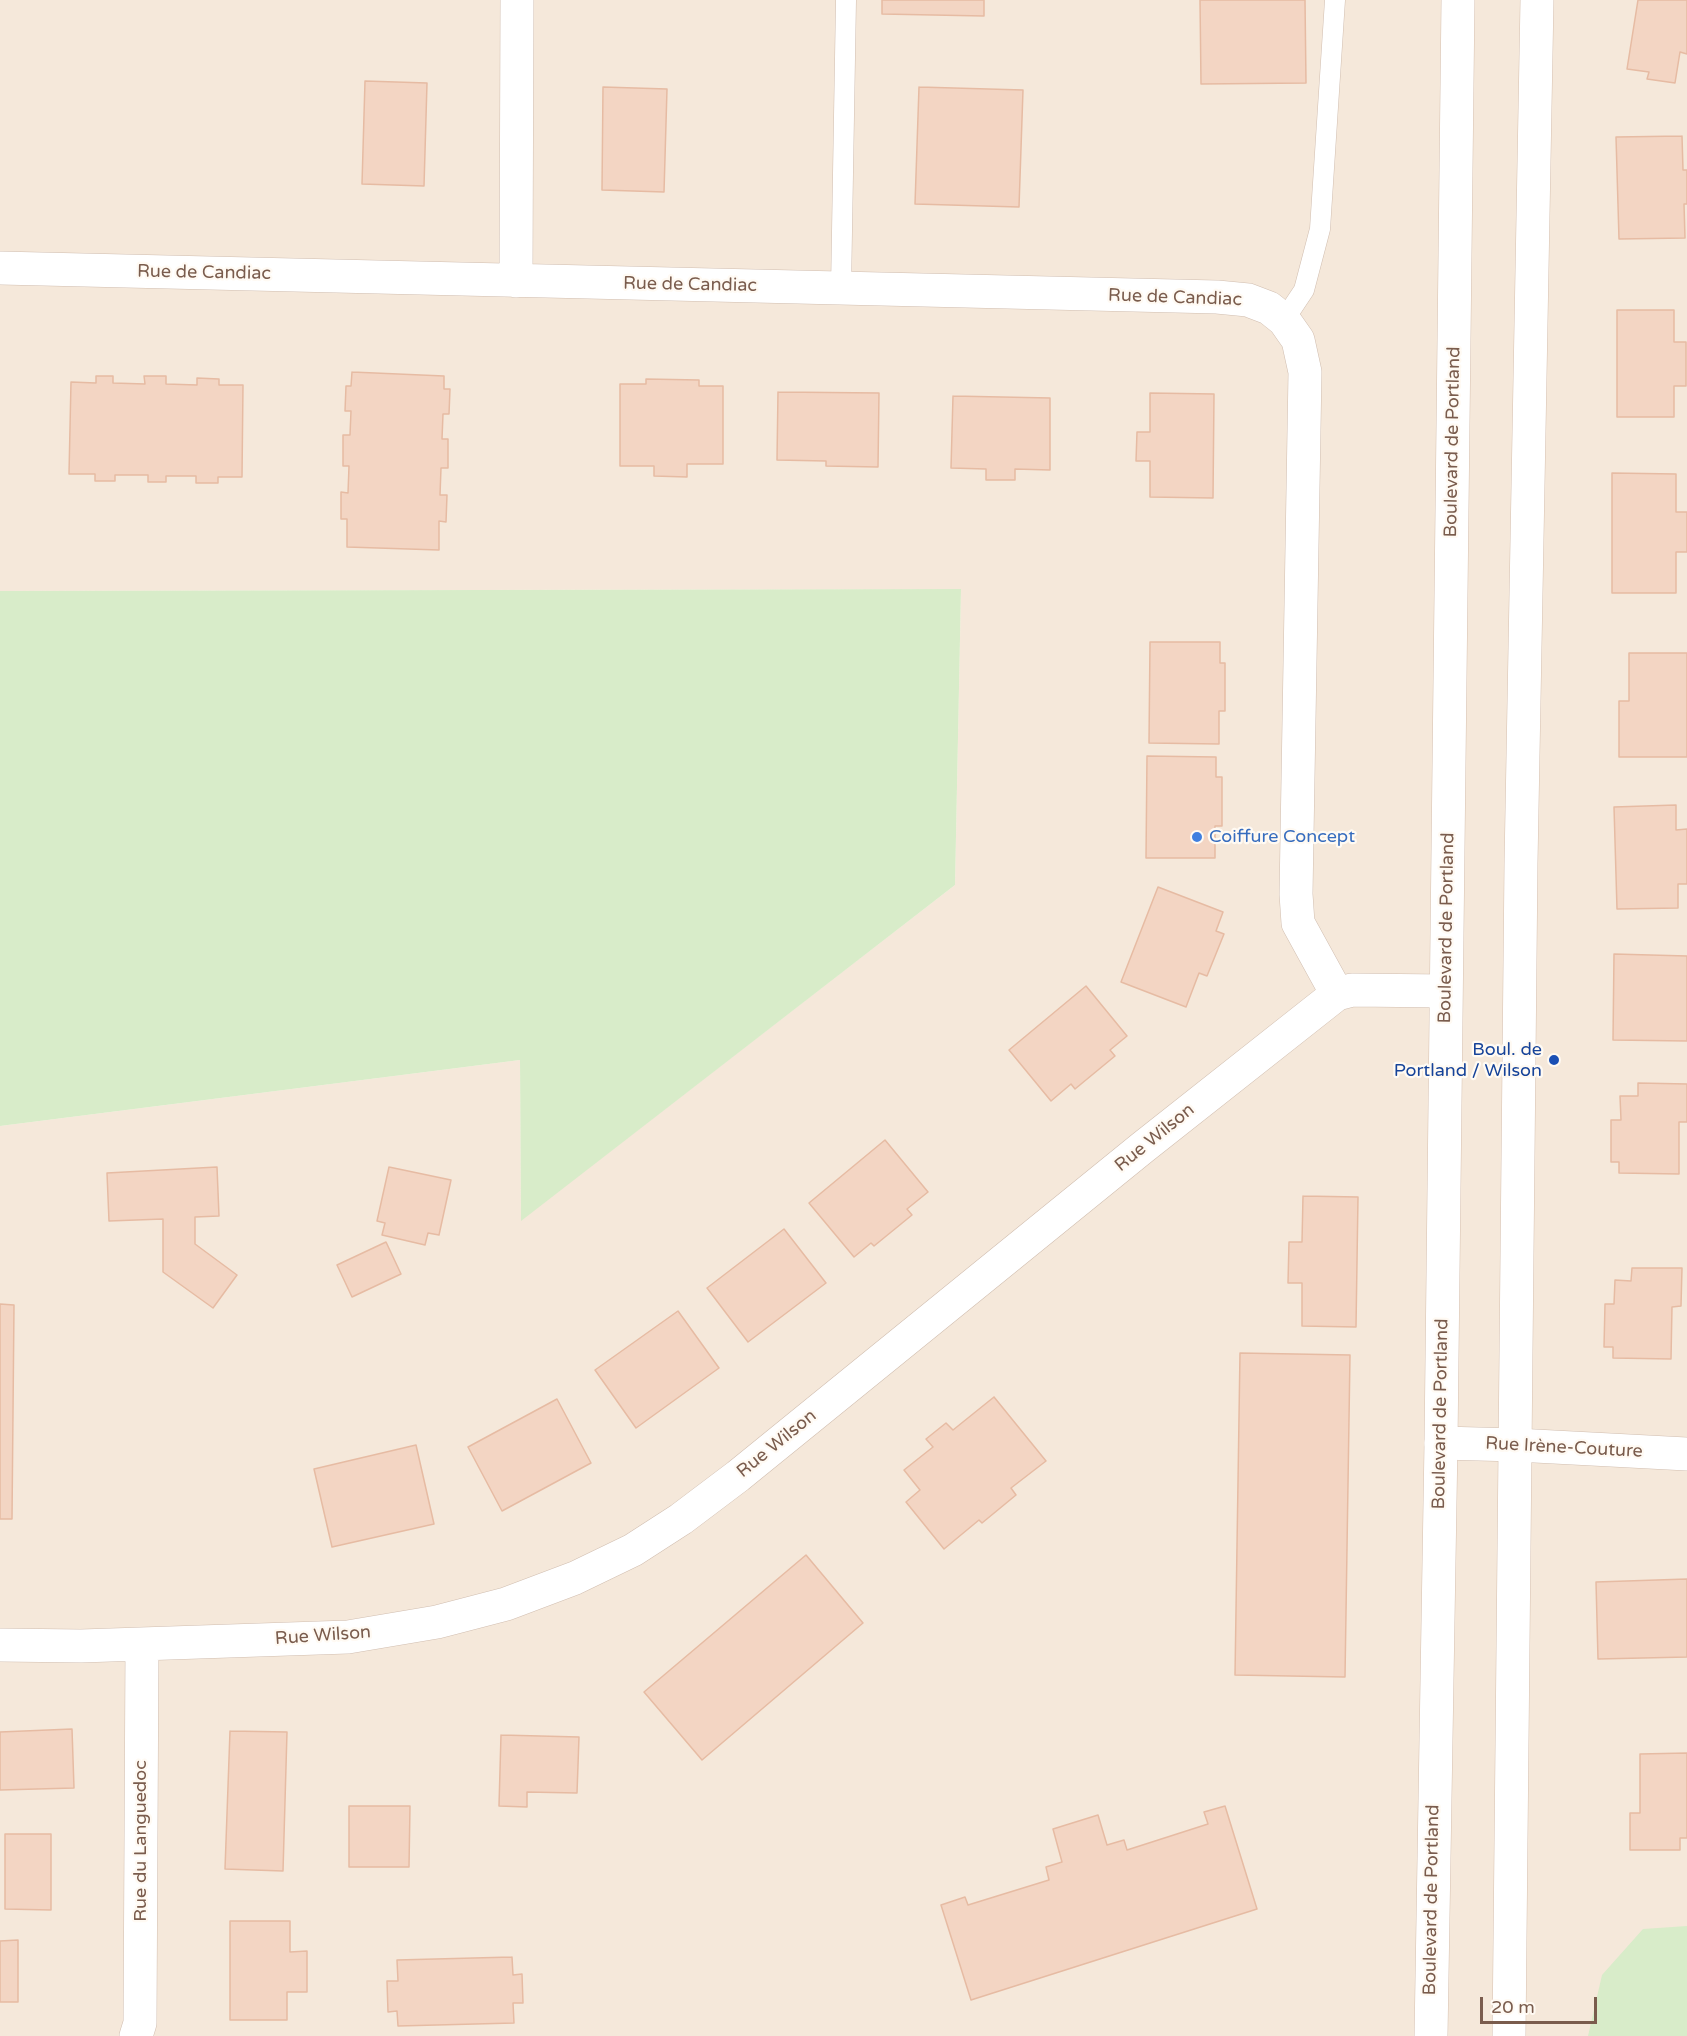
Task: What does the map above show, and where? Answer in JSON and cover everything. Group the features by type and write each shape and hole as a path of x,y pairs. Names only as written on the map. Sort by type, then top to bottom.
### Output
{"street":[{"path":"516,281 517,0"},
{"name":"Boulevard de Portland","path":"1431,2036 1441,1443 1458,0"},
{"path":"1509,2036 1521,863 1537,0"},
{"name":"Rue de Candiac","path":"0,268 1217,297 1248,300 1269,308 1284,321 1298,340 1305,372 1298,923 1337,994"},
{"path":"1337,994 1352,990 1445,991"},
{"name":"Rue Wilson","path":"0,1645 142,1645 348,1637 437,1622 506,1604 575,1578 633,1550 681,1519 738,1476 1142,1148 1337,994"},
{"name":"Rue Irène-Couture","path":"1441,1443 1687,1454"},
{"name":"Rue du Languedoc","path":"136,2036 140,2023 142,1645"}],"lane":[{"path":"841,289 846,0"},
{"path":"1284,321 1304,290 1320,230 1335,0"}],"shaded area":[{"path":"0,0 1687,0 1687,2036 0,2036 0,1126 520,1060 521,1220 955,885 961,589 0,591"}],"green space":[{"path":"961,589 955,885 521,1221 520,1060 0,1126 0,591"},
{"path":"1687,1926 1687,2036 1588,2036 1602,1975 1643,1929"}],"building":[{"path":"882,0 984,0 984,16 882,14"},
{"path":"1200,0 1305,0 1306,83 1201,84"},
{"path":"1638,0 1687,0 1687,54 1680,52 1675,83 1647,79 1649,72 1627,69"},
{"path":"365,81 427,83 424,186 362,184"},
{"path":"603,87 667,89 664,192 602,190"},
{"path":"919,87 1023,90 1019,207 915,204"},
{"path":"1682,136 1683,170 1687,170 1687,204 1684,204 1685,238 1619,239 1616,137"},
{"path":"1617,310 1674,310 1674,342 1686,342 1686,386 1674,386 1674,417 1617,417"},
{"path":"352,372 444,376 444,389 450,389 449,414 443,414 442,439 448,439 448,468 441,468 440,495 447,495 446,522 439,521 439,550 347,547 347,519 341,519 341,492 348,493 349,466 343,466 343,435 350,435 351,411 345,411 346,386 351,386"},
{"path":"96,376 113,376 113,383 145,384 144,376 166,376 166,384 197,385 197,378 219,379 219,385 243,385 242,477 218,477 218,483 196,483 196,476 166,476 166,482 148,482 148,475 115,475 115,481 95,481 95,474 69,474 71,382 96,383"},
{"path":"646,379 699,380 699,386 723,386 723,464 687,464 687,477 654,476 654,466 620,466 620,384 646,384"},
{"path":"778,392 879,393 878,467 826,466 826,461 777,460"},
{"path":"1150,393 1214,394 1213,498 1150,497 1150,461 1136,461 1137,432 1150,432"},
{"path":"953,396 1050,398 1050,470 1015,469 1015,480 986,480 986,469 951,468"},
{"path":"1612,473 1676,474 1676,512 1687,512 1687,552 1676,552 1676,593 1612,593"},
{"path":"1150,642 1220,642 1220,663 1225,663 1225,711 1219,711 1219,744 1149,743"},
{"path":"1629,653 1687,653 1687,757 1619,757 1619,701 1629,701"},
{"path":"1147,756 1216,757 1216,777 1222,777 1222,826 1215,826 1215,858 1146,858"},
{"path":"1676,805 1676,830 1687,829 1687,884 1678,884 1678,908 1617,909 1614,807"},
{"path":"1158,887 1223,912 1216,931 1224,934 1207,976 1199,973 1186,1007 1121,982"},
{"path":"1614,954 1687,956 1687,1041 1613,1040"},
{"path":"1086,986 1127,1036 1110,1050 1115,1056 1075,1089 1071,1084 1051,1101 1009,1050"},
{"path":"1638,1083 1687,1084 1687,1122 1679,1122 1679,1174 1619,1173 1619,1162 1611,1162 1611,1120 1621,1120 1620,1096 1638,1096"},
{"path":"885,1140 928,1192 907,1209 912,1215 874,1246 871,1243 854,1257 809,1203"},
{"path":"217,1167 219,1216 195,1217 195,1244 237,1275 213,1308 163,1272 163,1219 109,1221 107,1173"},
{"path":"389,1167 451,1180 439,1235 428,1233 425,1245 382,1235 385,1223 377,1221"},
{"path":"1303,1196 1358,1197 1356,1327 1302,1326 1302,1283 1288,1283 1289,1242 1302,1242"},
{"path":"784,1229 826,1283 748,1342 707,1288"},
{"path":"386,1242 401,1274 352,1297 337,1265"},
{"path":"1632,1268 1682,1268 1681,1306 1672,1307 1671,1359 1613,1358 1613,1347 1604,1347 1605,1304 1614,1304 1615,1280 1631,1281"},
{"path":"0,1304 14,1305 12,1519 0,1519"},
{"path":"678,1311 719,1368 636,1428 595,1370"},
{"path":"1240,1353 1350,1355 1345,1677 1235,1675"},
{"path":"994,1397 1046,1461 1011,1488 1016,1495 982,1523 979,1520 944,1549 906,1502 920,1490 904,1470 933,1447 926,1439 946,1423 953,1430"},
{"path":"557,1399 591,1463 502,1511 468,1447"},
{"path":"416,1445 434,1524 332,1547 314,1469"},
{"path":"806,1555 863,1623 702,1760 644,1692"},
{"path":"1687,1579 1687,1657 1598,1659 1596,1582"},
{"path":"72,1729 74,1788 0,1790 0,1732"},
{"path":"230,1731 287,1732 283,1871 225,1869"},
{"path":"501,1735 579,1737 577,1793 527,1792 527,1807 499,1806"},
{"path":"1687,1753 1687,1838 1680,1838 1680,1850 1630,1850 1630,1813 1640,1813 1640,1754"},
{"path":"349,1806 410,1806 409,1867 349,1867"},
{"path":"1225,1806 1257,1909 971,2000 941,1905 965,1897 968,1905 1049,1880 1046,1867 1062,1862 1053,1829 1098,1815 1107,1845 1124,1840 1127,1850 1208,1824 1204,1812"},
{"path":"5,1834 51,1834 51,1910 5,1909"},
{"path":"230,1921 290,1921 290,1952 307,1951 307,1992 287,1992 287,2020 230,2020"},
{"path":"18,1940 18,2002 0,2002 0,1941"},
{"path":"512,1957 513,1975 522,1974 523,2003 513,2003 514,2023 398,2026 397,2011 388,2012 387,1981 398,1981 397,1960"}],"place":[{"name":"Coiffure Concept","path":"1197,837"},
{"name":"Boul. de Portland / Wilson","path":"1554,1060"}]}
